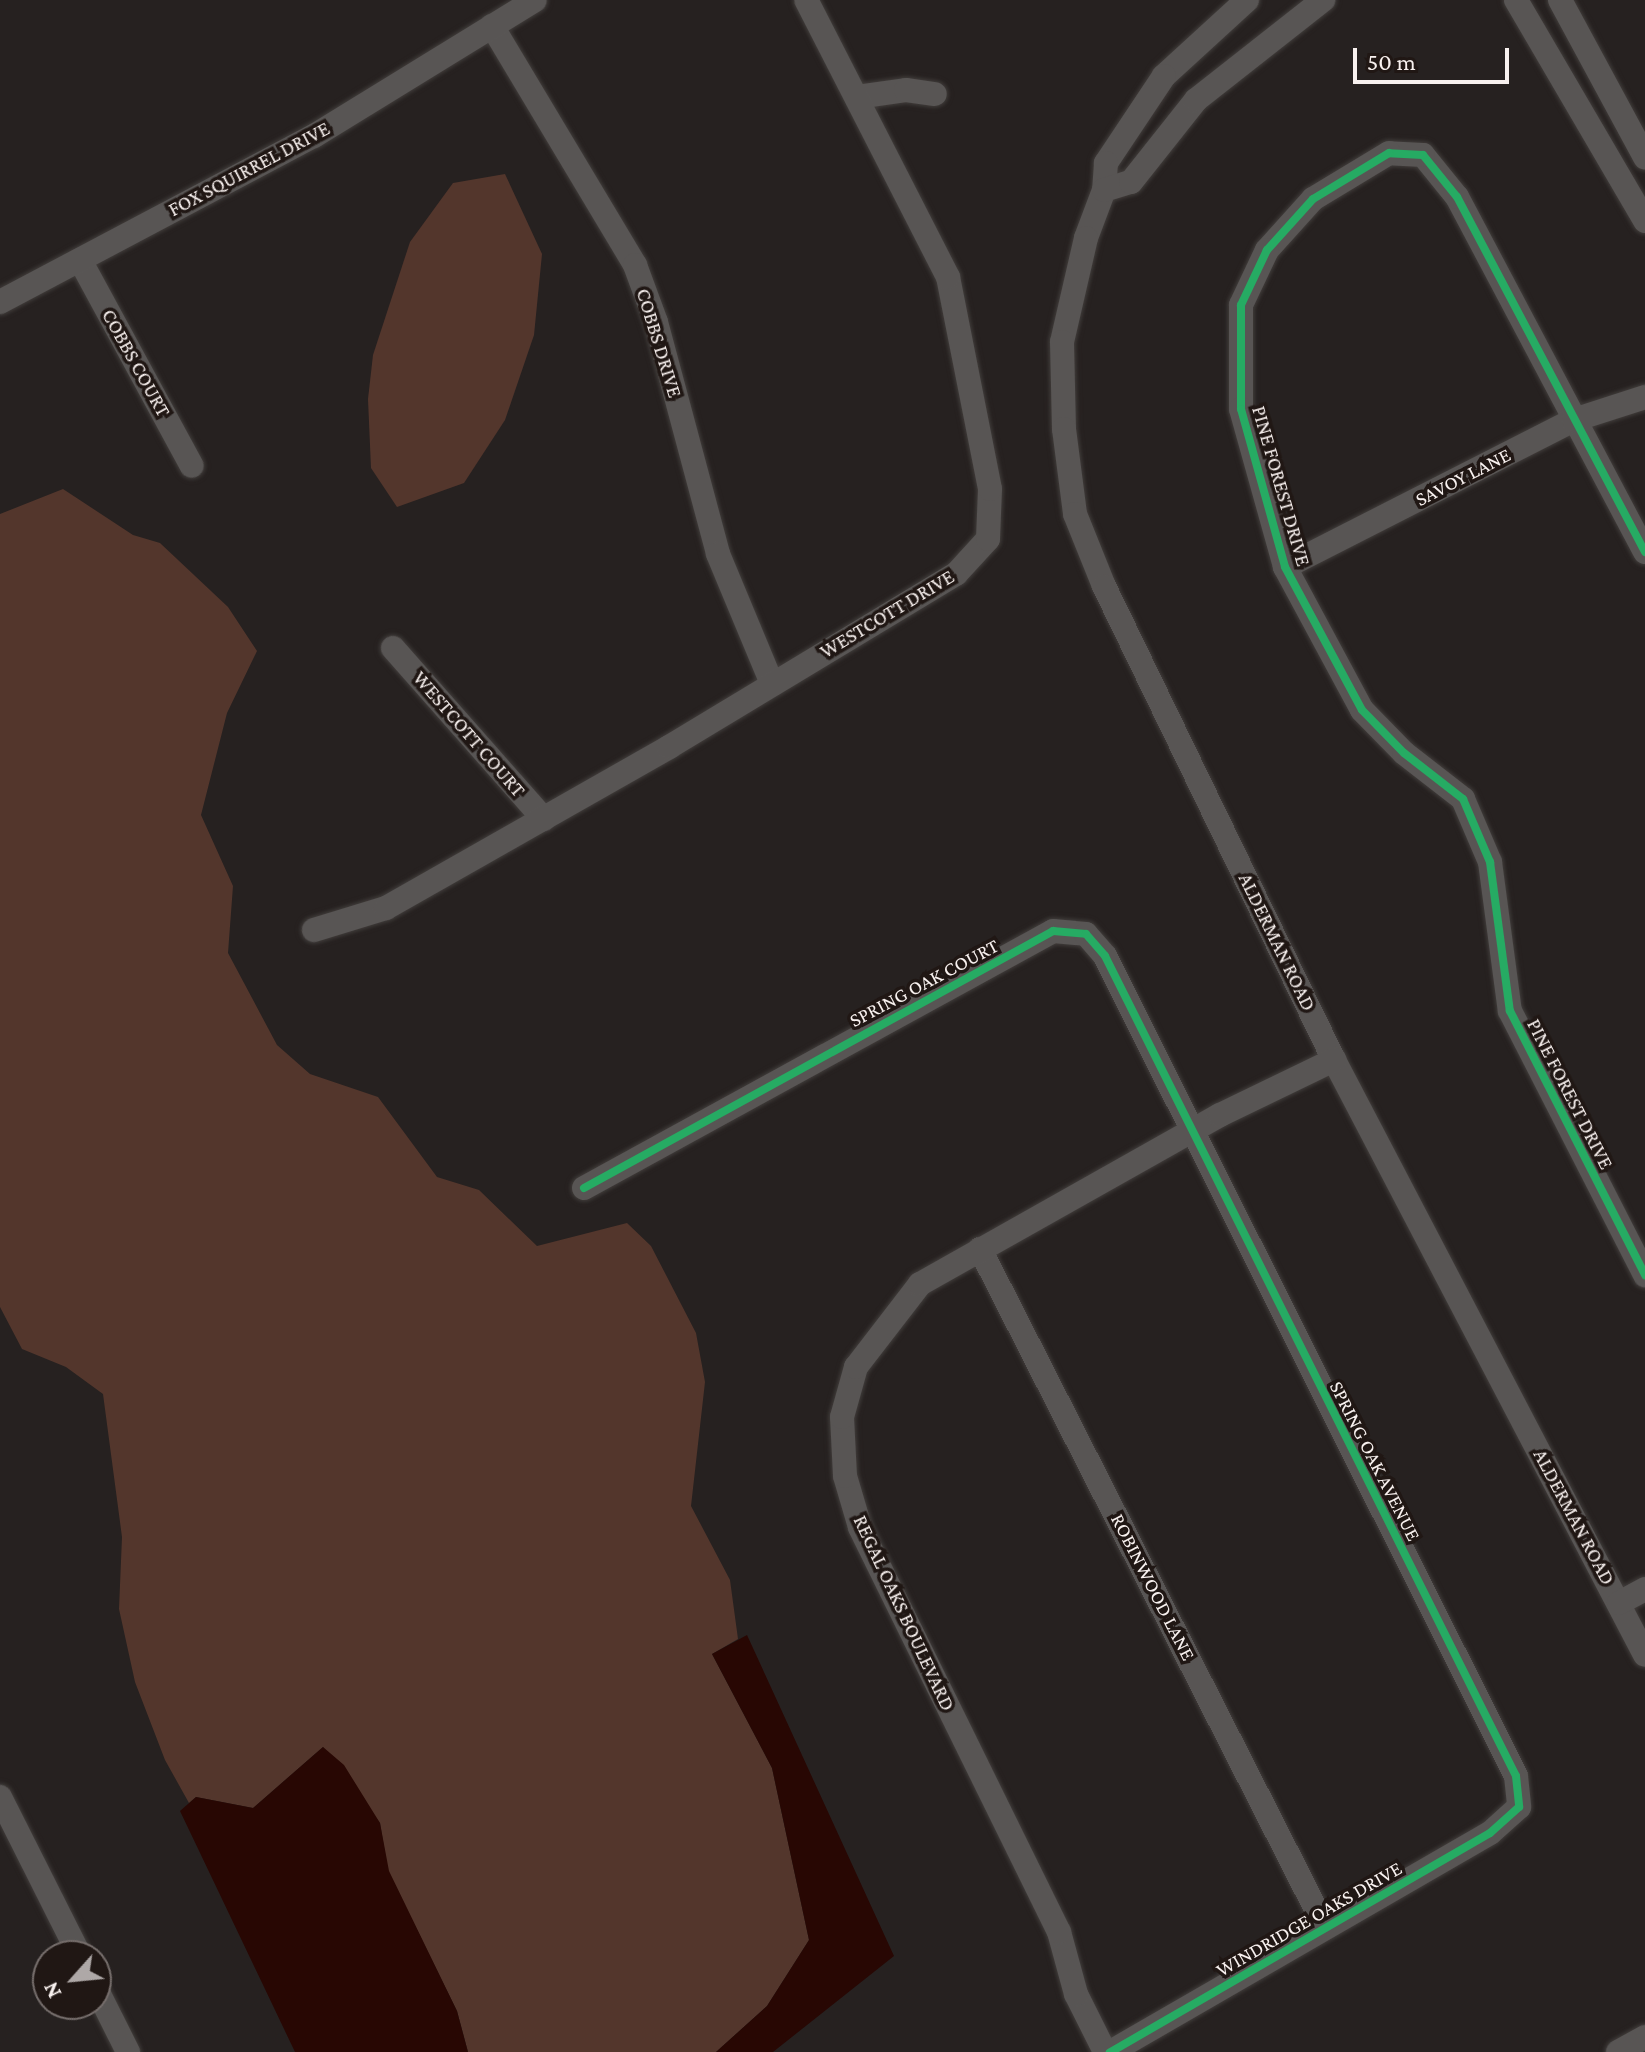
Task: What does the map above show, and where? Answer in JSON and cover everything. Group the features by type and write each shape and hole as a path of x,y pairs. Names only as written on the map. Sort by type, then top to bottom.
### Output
{"street":[{"name":"FOX SQUIRREL DRIVE","path":"0,302 314,136 535,0"},
{"name":"WESTCOTT DRIVE","path":"314,930 386,908 544,819 956,574 988,539 990,489 948,277 806,0"},
{"name":"ALDERMAN ROAD","path":"1247,0 1164,76 1139,109 1106,163 1104,190 1086,238 1062,342 1064,429 1075,514 1104,586 1334,1060 1645,1655"},
{"path":"1104,190 1131,182 1196,100 1323,0"},
{"path":"1516,0 1645,221"},
{"path":"1560,0 1645,157"},
{"name":"COBBS DRIVE","path":"492,26 635,265 656,322 718,554 772,684"},
{"path":"857,97 906,90 935,94"},
{"name":"PINE FOREST DRIVE","path":"1645,552 1457,197 1423,155 1389,153 1313,199 1267,250 1241,305 1241,409 1285,567 1362,710 1404,753 1463,799 1490,862 1510,1011 1645,1275"},
{"name":"COBBS COURT","path":"80,260 192,466"},
{"name":"SAVOY LANE","path":"1285,567 1574,420 1645,397"},
{"name":"WESTCOTT COURT","path":"393,648 544,819"},
{"name":"SPRING OAK COURT","path":"584,1188 1053,931 1086,934 1095,943 1191,1132"},
{"name":"REGAL OAKS BOULEVARD","path":"1108,2052 1076,1994 1059,1932 860,1527 845,1476 842,1417 856,1367 920,1284 1191,1132 1334,1060"},
{"name":"SPRING OAK AVENUE","path":"1191,1132 1516,1776 1519,1807"},
{"name":"ROBINWOOD LANE","path":"980,1249 1324,1925"},
{"path":"1619,1603 1645,1589"},
{"path":"0,1797 72,1940"},
{"name":"WINDRIDGE OAKS DRIVE","path":"1108,2052 1324,1925 1490,1833 1519,1807"},
{"path":"112,2020 128,2052"},
{"path":"1618,2052 1645,2037"}],"shaded area":[{"path":"505,174 542,254 534,335 505,420 464,483 397,507 371,468 368,399 373,355 410,242 453,183"},
{"path":"63,489 133,535 160,543 228,607 257,651 227,713 201,815 233,886 228,953 277,1045 310,1074 378,1097 437,1177 479,1190 537,1246 627,1223 651,1246 696,1333 705,1382 691,1506 730,1580 738,1639 712,1654 772,1768 809,1940 767,2006 716,2052 468,2052 457,2011 388,1871 380,1823 323,1747 253,1808 196,1797 189,1803 165,1760 135,1682 119,1609 122,1537 103,1394 66,1367 22,1349 0,1307 0,514"},
{"path":"747,1635 894,1956 773,2052 716,2052 767,2006 809,1940 772,1768 712,1654"},
{"path":"323,1747 344,1765 380,1823 389,1871 457,2011 468,2052 295,2052 180,1811 196,1797 253,1808"}],"cycle path":[{"path":"1645,552 1457,197 1423,155 1389,153 1313,199 1267,250 1241,305 1241,409 1285,567 1362,710 1404,753 1463,799 1490,862 1510,1011 1645,1275"},
{"path":"584,1188 1053,931 1086,934 1105,956 1516,1776 1519,1807 1490,1833 1110,2052"}]}
